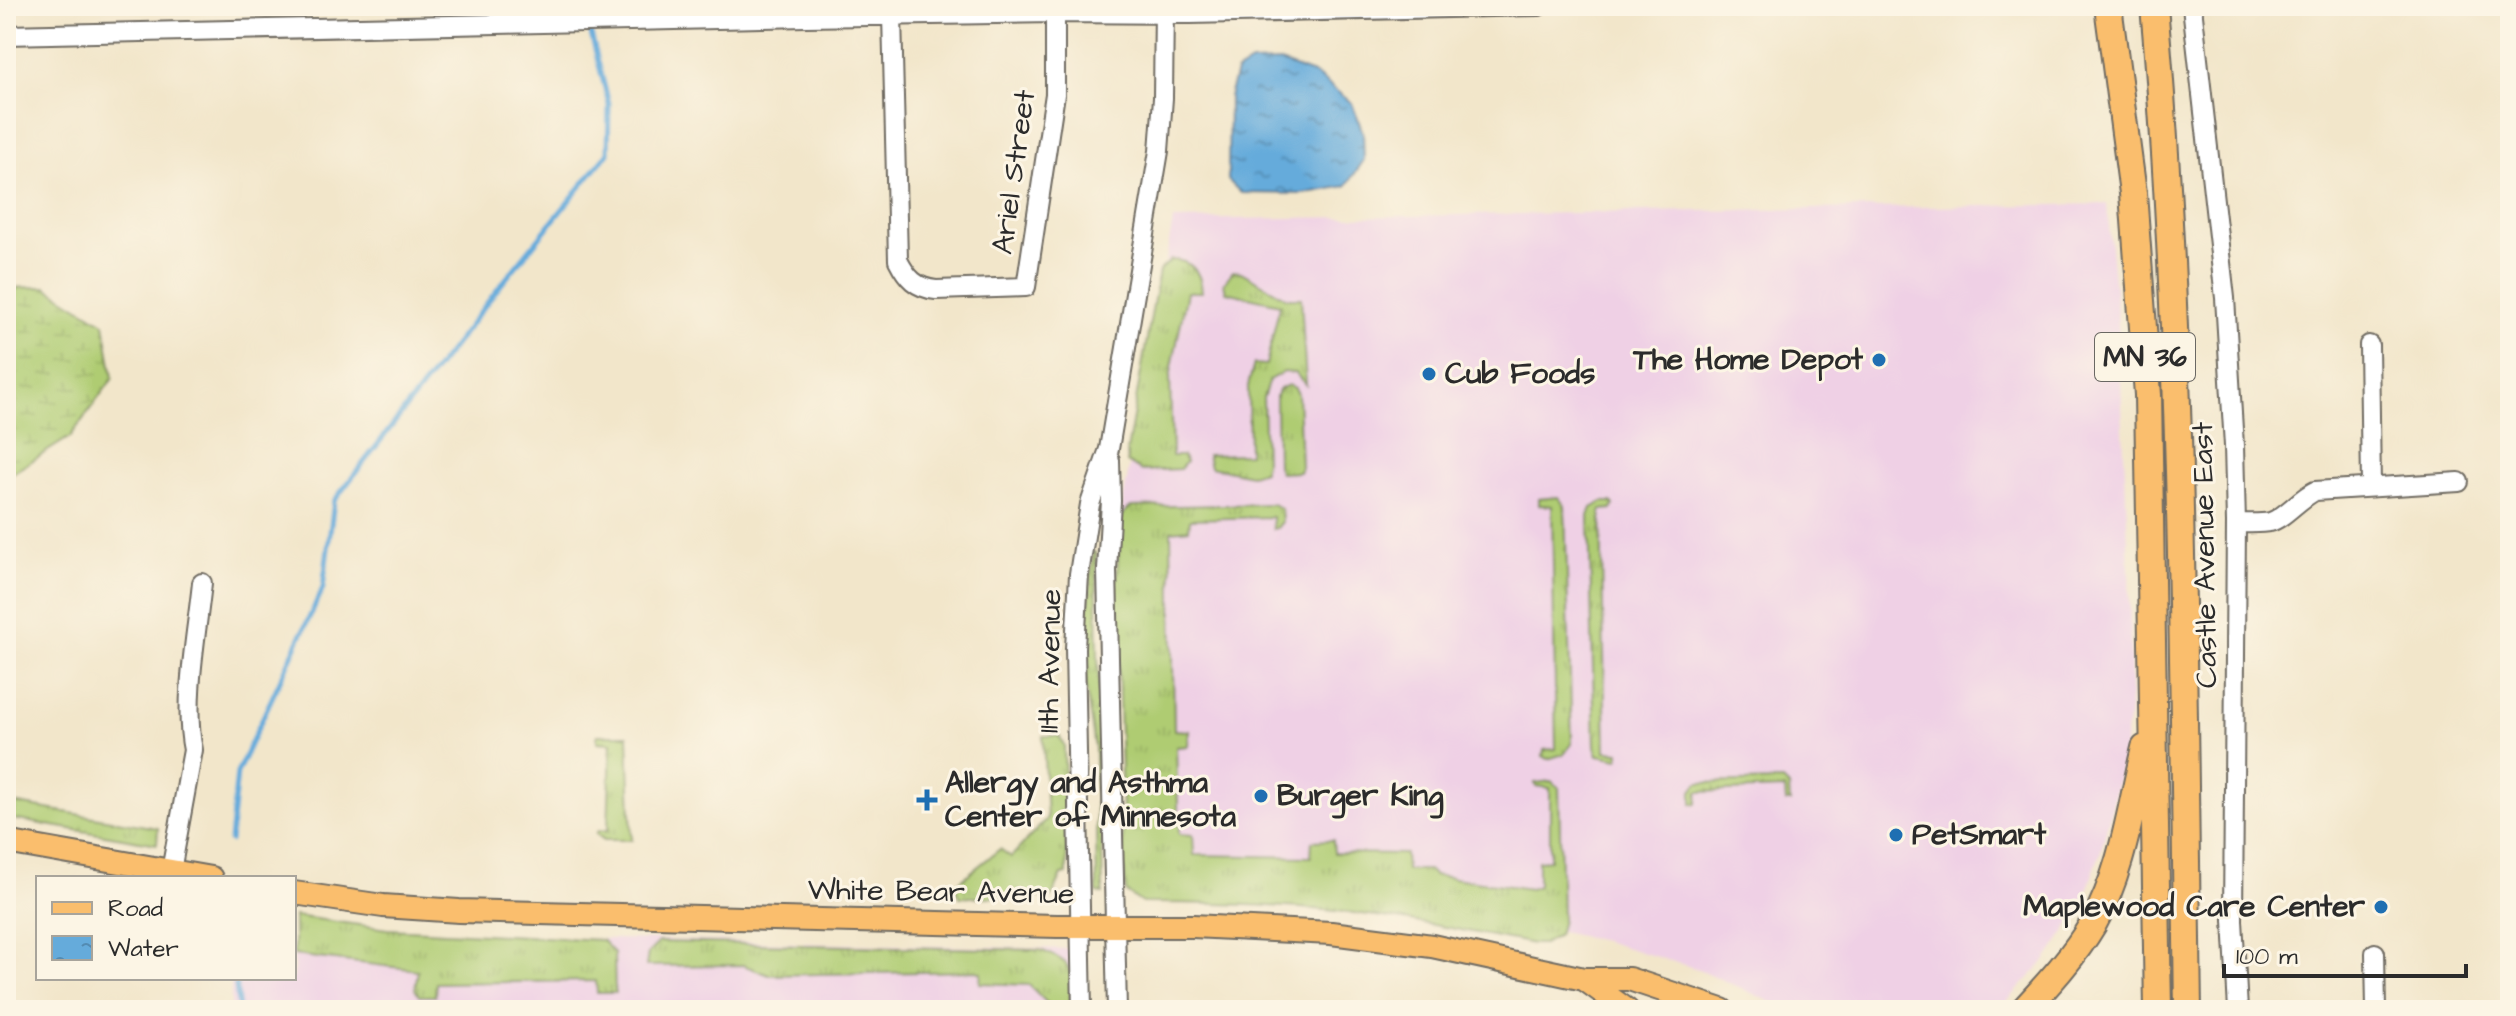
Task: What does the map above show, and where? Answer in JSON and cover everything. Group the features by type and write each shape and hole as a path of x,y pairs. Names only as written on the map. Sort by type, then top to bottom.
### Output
{"highway":[{"name":"MN 36","path":"2108,6 2133,193 2148,395 2158,1010"},
{"name":"MN 36","path":"2154,6 2173,295 2181,536 2188,1010"},
{"path":"2024,1010 2076,949 2108,893 2154,709"},
{"path":"2187,908 2199,1010"}],"main road":[{"path":"6,842 200,876"},
{"name":"White Bear Avenue","path":"296,893 383,906 447,910 1283,929 1384,939 1470,953 1584,979"},
{"path":"1584,979 1627,1010"},
{"path":"1584,979 1629,979 1722,1010"}],"street":[{"path":"6,35 810,11 892,15 1539,6"},
{"name":"Castle Avenue East","path":"2192,6 2225,298 2236,523 2233,920 2238,1010"},
{"name":"11th Avenue","path":"1082,1010 1075,648 1079,574 1090,504 1109,449 1159,151 1164,10"},
{"name":"Ariel Street","path":"892,15 898,260 913,283 924,289 936,290 1026,287 1055,94 1055,13"},
{"path":"2369,345 2371,487"},
{"name":"11th Avenue","path":"1109,449 1111,501 1107,570 1117,1010"},
{"path":"2236,523 2270,522 2315,491 2459,482"},
{"path":"171,871 193,750 191,699 202,583"},
{"path":"2375,953 2376,1010"}],"shaded area":[{"path":"2107,204 2119,335 2129,569 2131,691 2123,762 2100,854 2080,910 2046,960 1999,1010 1789,1010 1698,969 1604,941 1494,918 1129,890 1118,530 1173,220"},
{"path":"296,919 351,927 520,937 1071,949 1073,1010 231,1010 231,980 296,980"}],"green space":[{"path":"1171,260 1185,262 1194,268 1202,292 1187,292 1170,377 1172,456 1182,456 1186,462 1180,469 1141,471 1127,462 1127,451 1159,271"},
{"path":"1233,271 1241,272 1287,298 1301,298 1306,385 1295,373 1283,372 1269,380 1263,398 1265,463 1263,471 1251,475 1210,467 1207,455 1249,454 1248,386 1254,364 1266,365 1280,304 1226,292 1224,283"},
{"path":"46,287 104,323 113,378 70,437 6,477 6,288"},
{"path":"1288,385 1295,388 1298,394 1301,467 1299,472 1280,473 1277,466 1276,395"},
{"path":"1558,497 1565,506 1572,744 1564,754 1548,759 1543,756 1544,750 1556,749 1552,506 1539,505 1539,499"},
{"path":"1602,502 1612,502 1614,505 1612,509 1601,510 1606,751 1619,752 1619,759 1598,755 1595,746 1589,516 1592,508"},
{"path":"1273,504 1281,509 1282,522 1277,528 1273,529 1272,517 1190,519 1189,529 1171,531 1174,730 1189,731 1188,746 1176,747 1179,834 1193,835 1194,855 1311,857 1312,841 1333,840 1334,853 1405,854 1406,870 1428,870 1433,875 1530,889 1538,886 1538,861 1550,860 1550,788 1536,786 1535,783 1551,781 1559,787 1562,920 1558,935 1543,944 1533,944 1431,924 1341,912 1256,905 1142,903 1126,892 1116,583 1122,515 1131,507"},
{"path":"1093,552 1096,553 1103,894 1097,893 1095,748 1086,689 1085,649"},
{"path":"597,735 628,735 632,840 604,840 596,834 608,830 611,743 597,742"},
{"path":"1043,736 1059,736 1064,745 1067,874 1062,875 1052,897 960,897 956,890 960,881 1000,849 1011,857 1047,819"},
{"path":"1783,781 1789,787 1790,802 1786,802 1785,789 1698,792 1697,803 1692,804 1692,791 1698,783"},
{"path":"6,802 158,828 157,844 6,818"},
{"path":"296,916 388,929 602,940 614,953 615,993 597,993 596,981 436,983 435,996 419,996 415,989 418,970 296,955"},
{"path":"659,942 1040,950 1062,960 1070,971 1070,1010 1049,1010 1048,1004 1029,985 980,983 981,972 975,971 769,975 743,965 646,966 648,953"}],"water":[{"path":"1280,62 1316,75 1352,103 1363,133 1364,160 1346,186 1302,194 1241,193 1228,180 1229,97 1236,72 1251,63"}],"waterway":[{"path":"230,841 237,773 323,588 334,501 500,286 608,153 609,104 589,26"},
{"path":"235,980 239,1010"}],"place":[{"name":"The Home Depot","path":"1879,360"},
{"name":"Cub Foods","path":"1429,374"},
{"name":"Burger King","path":"1261,796"},
{"name":"Allergy and Asthma Center of Minnesota","path":"927,800"},
{"name":"PetSmart","path":"1896,835"},
{"name":"Maplewood Care Center","path":"2381,907"}]}
